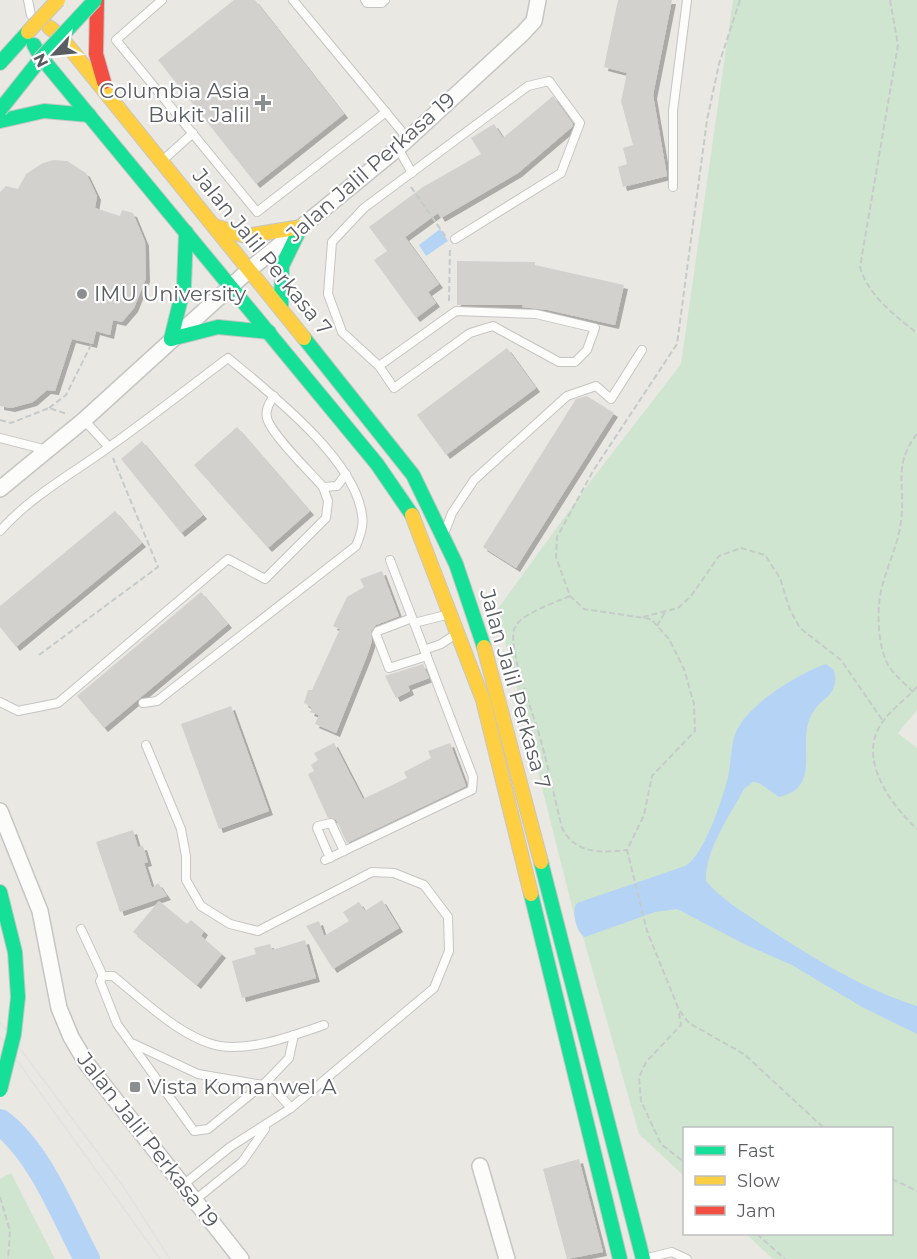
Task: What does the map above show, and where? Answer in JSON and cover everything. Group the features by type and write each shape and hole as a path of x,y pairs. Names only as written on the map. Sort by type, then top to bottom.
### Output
{"main road":[{"path":"0,63 58,0"},
{"path":"0,108 40,56 96,0"},
{"path":"96,0 96,54 107,93"},
{"path":"0,108 42,57 96,0"},
{"path":"35,10 47,27 60,36"},
{"path":"0,55 35,10"},
{"path":"35,10 34,44 40,56"},
{"name":"Jalan Jalil Perkasa 7","path":"60,36 410,470 443,537 478,622 642,1259"},
{"name":"Jalan Jalil Perkasa 7","path":"40,56 377,465 414,518 453,613 483,700 568,1057 620,1259"},
{"path":"0,121 43,110 61,109 89,116"},
{"path":"213,226 246,236 301,227"},
{"path":"281,310 278,276 284,257 301,227"},
{"path":"171,339 183,299 188,267 186,232"},
{"path":"171,339 218,327 269,332"},
{"path":"0,892 15,952 18,997 14,1034 0,1090"}],"street":[{"name":"Jalan Jalil Perkasa 19","path":"0,489 84,420 249,270 403,143 523,33 534,21 538,0"},
{"name":"Jalan Jalil Perkasa 19","path":"0,811 40,911 59,1008 71,1037 87,1064 241,1259"},
{"path":"480,1166 507,1259"}],"lane":[{"path":"162,0 116,40 258,212 386,112"},
{"path":"293,0 386,112 403,143 412,173"},
{"path":"365,0 366,3 382,3 386,0"},
{"path":"673,188 673,111 687,0"},
{"path":"379,366 456,311 536,314 595,328 587,350 575,362 559,362 493,326 470,333 394,388 379,366 342,332 328,294 332,242 364,208 528,86 549,81 580,123 561,173 455,239"},
{"path":"162,161 193,133"},
{"path":"443,537 452,513 474,480 567,396 596,386 611,399 642,350"},
{"path":"0,531 13,516 56,482 108,447 228,358 274,396 314,435 346,474 357,495 362,515 362,530 356,546 157,701 143,704"},
{"path":"0,702 18,711 58,704 228,559 265,579 326,518 328,501 323,487 275,432 267,417 268,405 274,396"},
{"path":"84,420 108,447"},
{"path":"0,438 47,450"},
{"path":"323,487 337,486 346,474"},
{"path":"344,852 331,823 316,828 327,859 344,852 472,790 473,777 390,560"},
{"path":"471,607 453,613 413,620 376,634 389,668 393,669 425,653 478,622"},
{"path":"146,745 182,829 186,856 186,880 201,906 230,924 258,932 372,872 394,873 424,885 448,918 449,951 434,988 291,1108 268,1126 230,1147 183,1185"},
{"path":"81,928 103,976"},
{"path":"103,976 113,976 181,1029 219,1046 245,1046 294,1035 324,1025"},
{"path":"103,976 100,981 117,1024 194,1131 208,1129 265,1083 289,1058 294,1035"},
{"path":"132,1044 198,1074 265,1083 291,1108"},
{"path":"195,1200 242,1162 268,1126"},
{"path":"642,1259 672,1252 687,1259"}],"path":[{"path":"683,1161 661,1144 641,1101 639,1077 646,1062 681,1025 679,1010 647,931 627,850 644,814 652,776 694,730 694,704 684,669 669,639 651,619 584,609 570,596 555,557 557,537 593,471 677,344 707,120 719,64 740,0"},
{"path":"890,0 898,45 860,267 864,282 901,321 917,333"},
{"path":"405,179 450,242 449,316"},
{"path":"0,420 11,423 49,408 66,395 91,345"},
{"path":"49,408 84,420"},
{"path":"913,692 890,668 880,637 880,596 893,558 901,520 900,469 906,448 917,434"},
{"path":"39,655 158,567 108,447"},
{"path":"641,617 678,608 691,596 719,556 741,548 765,555 780,578 790,610 800,628 841,660 883,721"},
{"path":"570,596 520,619 514,628 512,638 519,672 539,735 562,828 568,840 580,848 597,852 627,850"},
{"path":"657,626 665,612"},
{"path":"917,687 883,721 875,736 873,760 882,787 900,813 917,829"},
{"path":"679,1010 689,1023 744,1054 824,1127"},
{"path":"893,1180 917,1191"},
{"path":"0,1197 10,1231 8,1259"},
{"path":"759,1235 785,1259"}],"green space":[{"path":"733,0 917,0 917,710 898,733 917,748 917,1259 773,1259 747,1235 893,1235 893,1127 683,1127 683,1175 639,1134 583,937 578,930 497,610 590,482 681,364"},
{"path":"11,1173 55,1259 0,1259 0,1179"}],"water":[{"path":"440,229 448,241 426,256 419,245"},
{"path":"826,664 834,670 834,686 832,692 813,712 809,720 806,766 800,785 792,792 779,797 759,783 753,782 744,789 714,845 706,881 732,904 817,959 856,981 917,1006 917,1034 862,1007 792,965 746,945 677,909 655,912 585,937 579,931 575,921 574,911 577,903 685,866 692,860 706,838 718,809 729,772 734,736 742,722 751,711 775,691"}],"building":[{"path":"234,0 255,0 344,114 256,184 158,60"},
{"path":"618,0 672,0 653,95 667,176 623,187 618,167 627,164 623,148 633,145 621,101 627,73 604,67"},
{"path":"553,96 573,124 572,127 518,173 441,218 438,213 405,237 439,284 428,292 436,303 416,318 374,260 387,251 369,227 423,187 481,154 471,138 494,124 503,138"},
{"name":"IMU University","path":"54,160 67,161 86,173 97,196 95,208 120,216 122,210 133,213 145,242 146,278 134,308 122,322 113,320 110,335 96,331 93,344 72,339 55,391 47,390 33,402 11,408 0,406 0,192 6,186 18,189 26,174 43,163"},
{"path":"457,261 535,262 535,265 624,285 615,325 548,310 522,307 523,305 457,305"},
{"path":"507,348 536,388 446,455 417,415"},
{"path":"587,396 614,413 516,568 483,547 576,399"},
{"path":"237,427 310,511 268,548 194,465"},
{"path":"142,441 203,515 181,533 121,459"},
{"path":"115,511 142,543 16,647 0,627 0,606"},
{"path":"382,571 399,616 376,625 371,631 372,641 367,656 336,733 315,724 319,715 310,712 312,708 304,703 308,690 312,690 340,629 333,626 347,597 364,587 360,579"},
{"path":"201,592 228,624 104,728 77,696"},
{"path":"423,664 429,678 408,686 410,691 396,698 385,676"},
{"path":"231,706 269,811 219,829 181,724"},
{"path":"334,743 363,799 407,778 404,772 431,758 428,751 450,743 466,786 347,843 336,820 328,818 308,774 314,771 311,765 318,760 314,753"},
{"path":"133,830 138,847 143,846 148,862 144,863 152,888 158,883 167,896 120,912 96,842"},
{"path":"382,900 399,928 333,969 306,926 319,921 324,936 349,921 343,912 359,902 365,911"},
{"path":"159,901 187,924 191,920 204,931 201,936 222,954 197,985 133,932"},
{"path":"305,940 316,978 242,998 232,961 256,954 254,948 270,944 272,950"},
{"path":"579,1159 603,1252 567,1259 543,1169"}],"waterway":[{"path":"0,1122 14,1135 39,1167 87,1259"}],"tram line":[{"path":"0,1022 125,1189 170,1259"},
{"path":"0,1037 160,1259"}],"traffic: fast":[{"path":"0,110 42,57 95,0"},
{"path":"0,63 28,32"},
{"path":"34,45 40,56 377,464 412,515"},
{"path":"0,121 44,111 89,115"},
{"path":"281,309 282,266 301,227"},
{"path":"171,339 184,286 186,232"},
{"path":"171,339 218,327 269,332"},
{"path":"304,338 413,475 456,564 484,647"},
{"path":"541,862 643,1259"},
{"path":"0,892 15,952 18,997"},
{"path":"531,894 620,1259"},
{"path":"0,1090 14,1034 18,997"}],"traffic: slow":[{"path":"28,32 58,0"},
{"path":"49,27 60,36 304,338"},
{"path":"214,226 246,236 301,227"},
{"path":"412,515 483,700 531,894"},
{"path":"484,647 541,862"}],"traffic: jam":[{"path":"97,0 96,54 104,82"}],"place":[{"name":"Columbia Asia Bukit Jalil","path":"263,103"},
{"name":"IMU University","path":"82,294"},
{"name":"Vista Komanwel A","path":"135,1087"}]}
